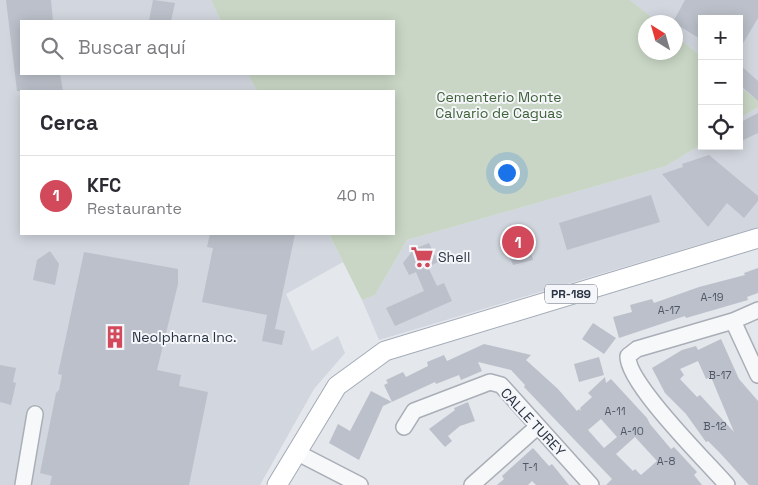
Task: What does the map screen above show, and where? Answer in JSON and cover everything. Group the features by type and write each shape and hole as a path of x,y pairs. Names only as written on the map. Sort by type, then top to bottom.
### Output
{"main road":[{"name":"PR-189","path":"278,485 337,386 384,351 758,238"}],"street":[{"path":"727,485 656,406 627,365 628,356 637,349 733,321 758,310"},
{"path":"733,321 758,376"},
{"name":"CALLE TUREY","path":"404,427 414,411 490,382 501,385 592,485"},
{"path":"23,485 36,414"},
{"path":"472,485 538,427"},
{"path":"296,452 360,485"}],"shaded area":[{"path":"0,0 211,0 221,20 20,20 20,75 249,75 256,90 20,90 20,235 330,235 343,262 286,294 312,351 338,336 345,353 314,389 260,485 0,485"},
{"path":"630,0 758,0 758,101 743,89 743,15 698,15 698,54 683,42 683,15 649,15"},
{"path":"758,107 758,227 379,340 362,300 375,295 407,240 666,166 698,146 698,150 743,150 743,116"}],"green space":[{"name":"Cementerio Monte Calvario de Caguas","path":"211,0 630,0 649,15 638,15 638,60 683,60 683,42 698,54 698,146 666,166 407,240 375,295 362,300 330,235 395,235 395,90 256,90 249,75 395,75 395,20 221,20"},
{"path":"743,89 758,101 758,107 743,116"}],"building":[{"path":"6,0 51,0 53,20 20,20 20,75 60,75 63,90 17,91"},
{"path":"153,0 175,3 171,20 149,20"},
{"path":"685,0 758,0 758,18 743,43 743,15 698,15 698,38 683,28 683,15 677,15"},
{"path":"743,68 758,81 758,101 743,88"},
{"path":"758,113 758,133 743,140 743,121"},
{"path":"709,155 758,196 758,201 744,218 727,203 708,227 662,174 683,167 682,164"},
{"path":"651,195 660,222 567,250 559,223"},
{"path":"524,228 533,260 513,265 507,251 510,250 505,234"},
{"path":"210,235 295,235 275,329 285,331 282,345 262,341 267,315 202,302 213,248 207,247"},
{"path":"429,243 438,262 428,267 437,286 444,283 452,301 395,326 386,308 424,291 416,272 409,275 403,263 414,249"},
{"path":"50,251 59,264 55,285 33,280 37,260"},
{"name":"Neolpharna Inc.","path":"84,252 178,269 178,284 157,370 181,375 179,386 208,392 189,485 50,485 52,476 40,473 56,393 59,390 62,375 58,374"},
{"path":"758,268 758,293 747,297 748,300 686,318 685,316 619,338 613,317 632,312 630,305 652,299 654,303 699,287 745,275 744,273"},
{"path":"593,323 616,338 604,354 582,339"},
{"path":"721,339 739,379 758,401 758,485 749,485 708,441 706,442 686,414 665,393 652,368 682,350 696,346 698,350","holes":["698,361 706,379 711,377 734,432 700,395 697,397 680,379 684,375 680,369"]},
{"path":"484,344 531,355 526,360 558,389 577,411 579,409 581,411 580,408 592,397 588,393 605,377 606,383 611,379 647,418 671,449 674,447 697,472 694,475 702,485 606,485 612,479 524,387 525,385 511,370 478,362 482,371 461,380 459,375 436,384 435,382 392,402 384,385 388,383 386,380 403,372 406,377 428,366 427,362 444,355 447,361","holes":["601,419 617,437 604,448 588,430","635,437 657,461 641,475 635,469 633,471 616,454"]},
{"path":"599,357 604,375 579,382 574,364"},
{"path":"0,365 16,368 13,382 16,383 11,405 0,402"},
{"path":"371,391 392,402 383,406 359,460 329,443 338,424 350,431"},
{"path":"468,402 475,421 460,426 448,436 452,441 445,447 429,429 455,410 454,408"},
{"path":"533,448 549,466 552,464 569,485 536,485 532,481 528,485 497,485 504,479 502,476"}],"place":[{"name":"KFC","path":"518,242"},
{"name":"Shell","path":"422,257"},
{"name":"Neolpharna Inc.","path":"115,337"}]}
